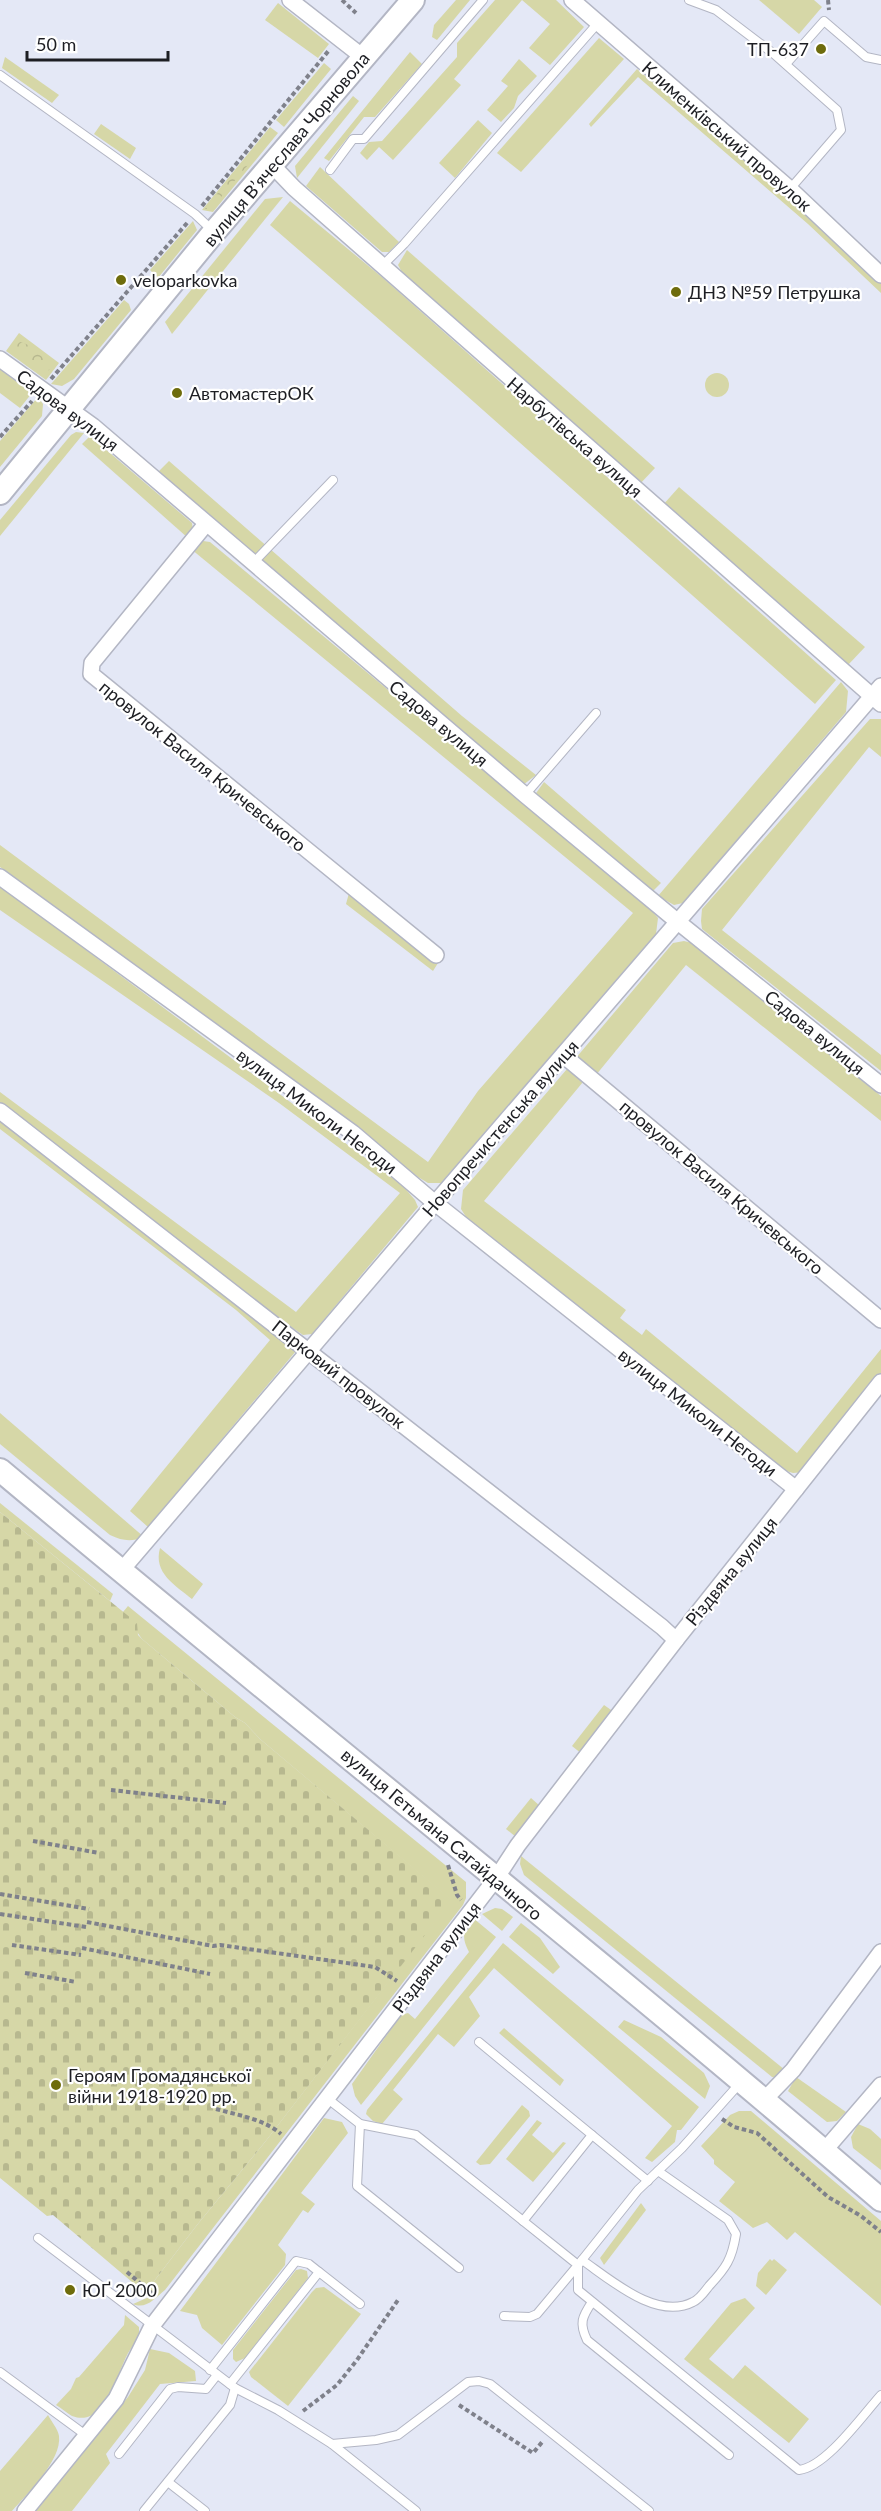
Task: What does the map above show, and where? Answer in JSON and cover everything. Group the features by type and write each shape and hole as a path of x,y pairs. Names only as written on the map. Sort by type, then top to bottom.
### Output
{"main road":[{"name":"вулиця Вʼячеслава Чорновола","path":"0,493 214,232 273,166 413,0"},
{"name":"вулиця Гетьмана Сагайдачного","path":"0,1470 496,1877 742,2081 881,2200"}],"street":[{"path":"290,0 363,57"},
{"name":"Клименківський провулок","path":"572,0 790,189 881,275"},
{"name":"Нарбутівська вулиця","path":"273,166 294,188 382,266 878,695"},
{"name":"Садова вулиця","path":"0,359 93,426 525,795 678,922 881,1084"},
{"name":"провулок Василя Кричевського","path":"206,524 92,663 91,674 436,955"},
{"name":"Новопречистенська вулиця","path":"121,1571 435,1203 878,695"},
{"name":"вулиця Миколи Негоди","path":"0,877 353,1133 435,1203 796,1489"},
{"name":"провулок Василя Кричевського","path":"563,1055 881,1320"},
{"name":"Парковий провулок","path":"0,1111 676,1640"},
{"name":"Різдвяна вулиця","path":"25,2511 116,2399 152,2326 167,2306 328,2099 518,1845 676,1640 881,1382"},
{"path":"764,2100 799,2062 881,1952"},
{"path":"824,2151 881,2085"}],"lane":[{"path":"330,170 353,139 364,140 483,0"},
{"path":"689,0 717,10 786,64 837,110 841,130 790,189"},
{"path":"786,64 824,21 867,57 881,60"},
{"path":"382,266 404,244 598,22"},
{"path":"0,75 195,214 214,232"},
{"path":"252,564 333,480"},
{"path":"525,795 596,712"},
{"path":"479,2042 648,2181"},
{"path":"504,2316 530,2317 537,2314 638,2190 682,2148 742,2081"},
{"path":"328,2099 360,2124 416,2135 523,2221 580,2263 630,2293 660,2307 678,2308 695,2301 728,2265 736,2234 728,2220 658,2171"},
{"path":"360,2124 357,2186 459,2268"},
{"path":"523,2221 592,2135"},
{"path":"38,2238 232,2386 293,2419 332,2444 416,2511"},
{"path":"119,2454 170,2389 178,2387 206,2389 213,2372 296,2261 309,2264 360,2304"},
{"path":"580,2263 578,2290 799,2470 809,2469 824,2458 881,2395"},
{"path":"144,2511 230,2405 232,2386 319,2272"},
{"path":"592,2302 581,2318 581,2328 587,2340 729,2455"},
{"path":"0,2372 87,2436"},
{"path":"332,2444 376,2440 398,2435 468,2382 478,2380 490,2384 650,2511"},
{"path":"168,2482 205,2511"}],"path":[{"path":"342,0 356,13"},
{"path":"200,208 332,46"},
{"path":"323,58 328,63"},
{"path":"48,382 190,219"},
{"path":"0,437 36,395"},
{"path":"111,1790 226,1803"},
{"path":"33,1841 99,1853"},
{"path":"448,1864 457,1895 464,1903"},
{"path":"0,1894 89,1908"},
{"path":"0,1914 86,1924 213,1946 220,1945 375,1966 410,1991"},
{"path":"12,1945 81,1955"},
{"path":"82,1948 210,1974"},
{"path":"25,1973 76,1982"},
{"path":"216,2109 250,2117 275,2129 293,2144"},
{"path":"713,2114 734,2127 757,2133 828,2197 861,2216 881,2232"},
{"path":"127,2272 167,2306"},
{"path":"293,2419 337,2385 398,2300"},
{"path":"448,2398 533,2453 550,2432"}],"green space":[{"path":"456,0 470,0 437,40 432,37 434,25"},
{"path":"495,0 522,0 454,79 461,85 393,160 379,147 367,160 360,153 369,142 382,141 457,57 457,43"},
{"path":"522,0 556,0 584,27 550,65 529,48 550,24"},
{"path":"759,0 814,0 822,7 799,34"},
{"path":"278,3 329,44 318,58 265,20"},
{"path":"599,38 624,59 521,172 497,153"},
{"path":"410,52 422,64 375,117 364,117 329,161 324,158"},
{"path":"5,57 59,95 52,103 2,68"},
{"path":"519,59 537,76 518,96 514,108 501,122 487,110 508,86 501,81"},
{"path":"324,63 331,69 284,127 276,120"},
{"path":"637,69 795,203 881,284 881,293 808,224 638,77 591,127 589,124"},
{"path":"353,96 359,101 297,178 295,166"},
{"path":"478,120 492,133 455,178 439,163"},
{"path":"101,124 136,148 130,159 94,134"},
{"path":"270,127 278,133 213,212 202,210"},
{"path":"262,143 262,148 211,209 205,209 242,163"},
{"path":"320,167 399,242 389,252 382,252 306,186"},
{"path":"283,197 172,334 165,322 265,199"},
{"path":"290,201 383,278 836,680 815,704 270,225"},
{"path":"193,221 197,230 158,278 150,270"},
{"path":"407,250 655,468 639,485 403,274 398,265"},
{"path":"124,300 129,304 131,310 74,379 62,386 51,384"},
{"path":"19,333 59,363 46,380 6,351"},
{"path":"20,342 42,353 52,363 49,370 43,373 20,358 11,349"},
{"path":"0,369 32,393 20,408 0,393"},
{"path":"712,373 722,373 729,380 729,390 722,397 712,397 705,390 705,380"},
{"path":"38,397 43,404 42,416 0,467 0,441"},
{"path":"76,432 84,433 0,536 0,520 71,435"},
{"path":"90,436 192,523 193,532 188,538 82,444"},
{"path":"169,461 462,716 536,775 523,785 158,472"},
{"path":"679,487 865,647 848,665 662,506"},
{"path":"203,541 210,542 647,905 658,918 656,934 441,1183 428,1183 418,1177 366,1136 0,867 0,845 428,1162 478,1091 633,913 191,549"},
{"path":"841,682 848,691 846,712 683,903 674,905 658,896"},
{"path":"870,719 881,719 881,757 869,747 722,930 881,1055 881,1071 702,929 701,921 702,909"},
{"path":"544,782 661,883 652,892 534,796"},
{"path":"0,886 403,1186 415,1200 418,1207 312,1334 303,1335 261,1306 0,1103 0,1092 296,1312 400,1193 279,1103 0,910"},
{"path":"349,893 438,963 433,971 346,904"},
{"path":"684,941 692,943 881,1096 881,1121 686,965 596,1075 575,1059 673,943"},
{"path":"567,1069 583,1082 484,1201 626,1310 620,1318 642,1335 646,1329 797,1453 881,1349 881,1374 804,1472 793,1473 783,1470 468,1220 461,1209 463,1190"},
{"path":"0,1120 296,1351 148,1527 130,1511 270,1340 236,1310 0,1129"},
{"path":"0,1413 144,1537 127,1540 110,1535 0,1444"},
{"path":"0,1503 113,1594 110,1601 0,1512"},
{"path":"0,1512 137,1623 138,1635 142,1639 245,1723 260,1739 452,1900 145,2293 53,2215 47,2216 0,2178"},
{"path":"160,1548 203,1584 192,1599 167,1578 160,1565"},
{"path":"128,1606 466,1882 466,1898 463,1905 165,2290 150,2302 142,2305 133,2304 149,2297 145,2293 265,2142 451,1900 260,1739 245,1723 142,1639 123,1612"},
{"path":"604,1705 614,1712 582,1754 572,1746"},
{"path":"531,1798 540,1806 516,1837 506,1829"},
{"path":"521,1856 785,2070 777,2078 772,2077 524,1875 520,1864"},
{"path":"495,1908 502,1909 513,1917 502,1931 482,1914"},
{"path":"473,1918 496,1937 361,2105 355,2096 352,2084 401,2015 408,2013 415,2019 469,1952 464,1934"},
{"path":"521,1923 540,1938 560,1967 553,1974 509,1937"},
{"path":"503,1943 699,2107 681,2130 677,2130 675,2142 652,2162 645,2158 672,2126 494,1968 469,1997 480,2016 454,2047 438,2034 393,2090 403,2099 382,2124 373,2121 366,2114"},
{"path":"624,2020 661,2037 704,2073 710,2086 705,2099 618,2027"},
{"path":"504,2028 564,2080 560,2086 499,2033"},
{"path":"796,2077 846,2112 837,2121 827,2122 788,2091"},
{"path":"522,2105 529,2111 530,2116 490,2164 480,2165 476,2162"},
{"path":"739,2111 751,2111 881,2221 881,2306 795,2232 787,2240 767,2222 753,2228 719,2201 735,2182 714,2164 714,2160 701,2146 730,2115"},
{"path":"324,2118 342,2122 348,2133 301,2193 315,2204 308,2213 303,2210 278,2245 286,2254 285,2265 222,2345 202,2328 197,2315 180,2311"},
{"path":"537,2120 542,2123 532,2135 553,2153 563,2142 566,2143 533,2182 506,2159"},
{"path":"858,2124 870,2129 881,2139 881,2170 853,2148 851,2137"},
{"path":"641,2203 646,2210 604,2265 600,2258"},
{"path":"770,2259 772,2261 774,2259 787,2270 766,2295 756,2286 758,2273"},
{"path":"296,2270 307,2271 308,2278 245,2358 236,2362 233,2359 233,2350"},
{"path":"324,2287 361,2314 288,2406 251,2377 249,2372 312,2292 316,2288"},
{"path":"745,2298 755,2308 709,2359 733,2379 745,2365 809,2419 789,2443 684,2359 731,2303"},
{"path":"125,2315 139,2327 139,2339 125,2359 110,2395 94,2414 84,2418 72,2416 56,2405 71,2389 76,2378 124,2325"},
{"path":"150,2349 169,2353 195,2371 196,2381 160,2384 106,2454 110,2463 72,2511 36,2511 128,2397 145,2370"},
{"path":"48,2415 59,2436 55,2455 42,2476 12,2511 0,2511 0,2471"}],"place":[{"name":"ТП-637","path":"821,49"},
{"name":"veloparkovka","path":"121,280"},
{"name":"ДНЗ №59 Петрушка","path":"676,292"},
{"name":"АвтомастерОК","path":"177,393"},
{"name":"Героям Громадянської війни 1918-1920 рр.","path":"56,2085"},
{"name":"ЮҐ 2000","path":"70,2290"}]}
